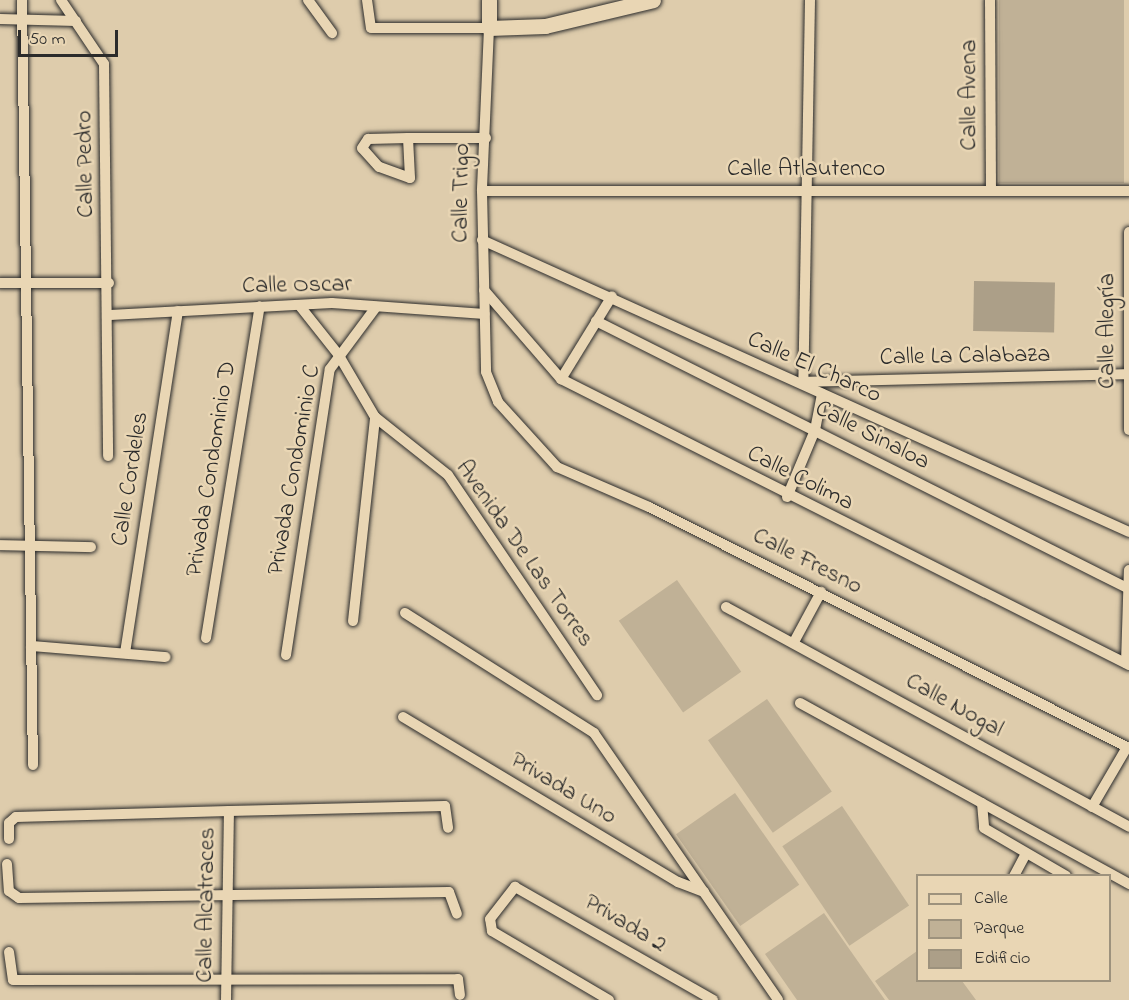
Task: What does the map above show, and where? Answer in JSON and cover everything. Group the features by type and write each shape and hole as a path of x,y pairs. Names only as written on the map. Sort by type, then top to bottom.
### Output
{"main road":[{"name":"Calle Trigo","path":"489,0 489,28"},
{"path":"489,28 545,26 653,0"}],"street":[{"path":"22,0 33,765"},
{"name":"Calle Pedro","path":"61,0 104,64 110,283 108,456"},
{"path":"308,0 332,33"},
{"path":"367,0 371,28 489,28"},
{"path":"803,382 810,0"},
{"name":"Calle Avena","path":"990,0 991,190"},
{"path":"0,19 76,21"},
{"name":"Calle Trigo","path":"489,28 482,240 489,387"},
{"path":"408,138 411,174 406,179 379,167 362,142 408,138 486,138"},
{"name":"Calle Atlautenco","path":"483,191 1129,191"},
{"name":"Calle Alegría","path":"1129,232 1129,429"},
{"name":"Calle El Charco","path":"482,240 612,296 737,357 803,382 822,394 1129,532"},
{"path":"0,283 110,283"},
{"name":"Calle Colima","path":"484,290 561,379 787,497 1128,664"},
{"path":"561,379 612,296"},
{"name":"Calle Oscar","path":"110,315 299,305 376,306 485,314"},
{"name":"Avenida De Las Torres","path":"299,305 338,354 375,417 448,475 597,695"},
{"name":"Privada Condominio D","path":"206,638 260,306"},
{"name":"Privada Condominio C","path":"285,654 330,369 338,354 376,306"},
{"name":"Calle Cordeles","path":"125,653 178,311"},
{"name":"Calle Sinaloa","path":"596,321 1129,589"},
{"name":"Calle La Calabaza","path":"803,382 1129,374"},
{"name":"Calle Fresno","path":"489,387 556,467 821,592 1128,747"},
{"path":"787,497 815,430 822,394"},
{"path":"353,621 375,417"},
{"path":"0,545 91,547"},
{"path":"1128,664 1129,570"},
{"path":"794,642 821,592"},
{"name":"Calle Nogal","path":"726,607 794,642 1129,827"},
{"path":"405,613 581,721 704,892 778,1000"},
{"path":"31,646 166,657"},
{"path":"800,703 982,803 1097,872"},
{"name":"Privada Uno","path":"403,717 678,882 704,892"},
{"path":"1092,807 1128,747"},
{"path":"982,803 984,828 1025,855 1062,874"},
{"path":"9,839 9,823 16,818 445,806 448,828"},
{"name":"Calle Alcatraces","path":"226,1000 230,897 229,812"},
{"path":"1015,874 1025,855"},
{"path":"7,864 9,891 19,898 230,897 449,892 457,914"},
{"path":"1111,877 1129,884"},
{"name":"Privada 2","path":"609,1000 489,925 515,887 713,1000"},
{"path":"9,952 13,980 458,979 460,995"}],"green space":[{"path":"999,0 1124,0 1124,183 999,183"},
{"path":"677,580 741,672 683,712 619,621"},
{"path":"767,699 832,792 773,833 708,740"},
{"path":"735,793 799,885 740,926 676,834"},
{"path":"842,806 909,905 849,946 782,846"},
{"path":"824,913 885,1000 797,1000 765,954"},
{"path":"916,952 916,982 963,982 976,1000 889,1000 875,981"}],"building":[{"path":"974,281 1055,282 1054,332 973,331"}]}
